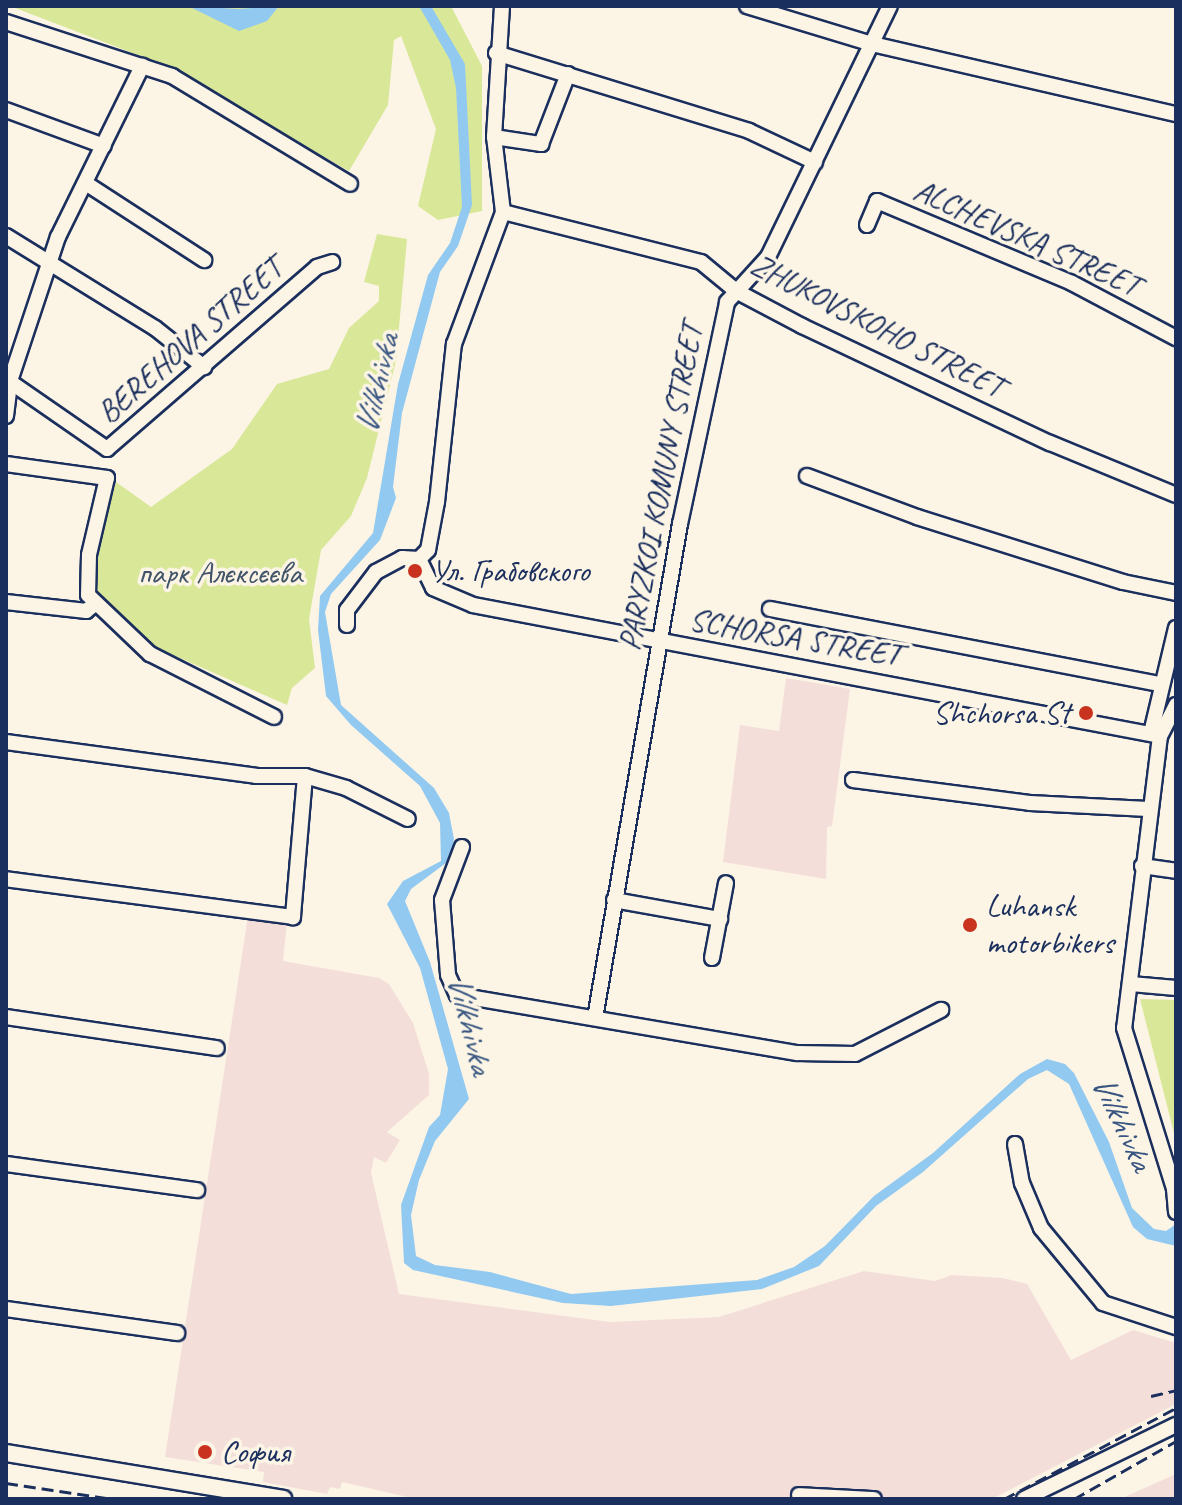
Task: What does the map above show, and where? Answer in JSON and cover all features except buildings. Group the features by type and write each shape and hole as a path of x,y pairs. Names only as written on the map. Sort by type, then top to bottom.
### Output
{"main road":[{"path":"6,1453 283,1499"}],"street":[{"path":"347,625 347,610 376,572 402,558 419,559 428,550 437,502 454,344 503,212 494,137 496,53 502,6"},
{"path":"747,6 872,44 1176,114"},
{"name":"PARYZKOI KOMUNY STREET","path":"595,1018 658,644 716,344 727,302 768,257 890,6"},
{"path":"6,22 172,76 350,184"},
{"path":"496,53 749,131 815,162"},
{"path":"6,416 8,380 58,237 87,184 142,66"},
{"path":"494,137 541,144 568,74"},
{"path":"6,110 104,146"},
{"path":"87,184 204,260"},
{"name":"ALCHEVSKA STREET","path":"867,225 877,201 1072,283 1176,338"},
{"name":"ZHUKOVSKOHO STREET","path":"503,212 701,262 736,291 1050,443 1176,495"},
{"path":"6,236 155,328 204,367"},
{"name":"BEREHOVA STREET","path":"8,380 107,449 317,267 332,262"},
{"path":"6,464 107,478 89,555 88,595 150,654 274,717"},
{"path":"807,476 917,517 1123,582 1176,593"},
{"name":"SCHORSA STREET","path":"419,559 433,588 449,598 658,644 732,652 1155,734"},
{"path":"6,602 86,611 95,604"},
{"path":"770,609 1161,684"},
{"path":"1176,628 1161,684 1124,1028 1174,1189 1176,1212"},
{"path":"1155,734 1176,705"},
{"path":"6,742 256,776 305,776 346,788 408,819"},
{"path":"6,879 227,911 240,909 293,917 305,776"},
{"path":"853,780 1030,803 1148,809"},
{"path":"462,847 442,900 448,975 457,995 743,1045 855,1054 941,1010"},
{"path":"1142,866 1176,871"},
{"path":"712,958 726,883"},
{"path":"614,900 720,919"},
{"path":"1131,984 1176,988"},
{"path":"6,1017 217,1048"},
{"path":"1015,1144 1022,1183 1041,1228 1103,1303 1176,1327"},
{"path":"6,1164 197,1190"},
{"path":"6,1309 177,1333"},
{"path":"1024,1499 1176,1425"},
{"path":"799,1495 874,1499"}],"shaded area":[{"path":"786,678 850,689 832,826 827,827 826,879 723,862 740,725 779,731"},
{"path":"248,916 287,922 283,961 379,978 389,984 413,1023 429,1074 429,1095 387,1132 400,1140 386,1163 374,1157 371,1173 399,1294 610,1322 719,1317 864,1271 935,1281 952,1275 1003,1278 1027,1284 1071,1360 1133,1330 1176,1343 1176,1404 992,1499 416,1499 342,1482 340,1489 330,1487 327,1494 263,1482 264,1472 165,1457"},
{"path":"1176,1474 1176,1499 1120,1499"}],"green space":[{"path":"10,6 451,6 482,66 482,211 438,220 418,206 436,129 401,36 394,40 388,105 349,171 156,62"},
{"name":"парк Алєксєєва","path":"377,234 407,239 396,361 367,478 351,516 321,550 309,619 315,668 292,688 287,705 155,647 94,593 96,555 116,482 151,507 232,449 277,384 329,369 349,328 379,301 379,286 364,282"},
{"path":"1140,999 1176,1000 1176,1141"}],"water":[{"path":"188,6 238,9 279,6 267,21 239,31"},
{"path":"419,6 431,6 465,64 472,205 458,246 440,272 402,413 393,487 396,498 380,540 331,594 325,612 341,705 434,788 449,813 454,839 450,860 411,889 405,901 430,962 469,1099 435,1141 419,1180 411,1215 416,1256 435,1265 490,1272 571,1294 757,1280 794,1267 825,1246 874,1196 933,1153 1020,1074 1047,1059 1065,1064 1074,1073 1109,1142 1132,1208 1154,1229 1166,1231 1176,1224 1176,1246 1147,1239 1133,1227 1069,1084 1047,1070 1028,1079 923,1172 876,1206 819,1266 762,1289 611,1306 563,1303 413,1270 404,1263 401,1205 429,1127 440,1115 448,1069 420,968 387,904 403,881 441,861 440,823 420,786 351,725 326,696 318,630 320,596 373,533 398,384 428,275 450,243 462,207 456,88 450,60"}],"railway":[{"path":"1151,1396 1176,1390"},
{"path":"1004,1499 1176,1408"},
{"path":"1074,1499 1176,1441"},
{"path":"6,1483 113,1499"}],"place":[{"name":"Ул. Грабовского","path":"415,571"},
{"name":"Shchorsa St","path":"1086,713"},
{"name":"Luhansk motorbikers","path":"970,925"},
{"name":"София","path":"205,1452"}],"water label":[{"name":"Vilkhivka","path":"376,384"},
{"name":"Vilkhivka","path":"471,1024"},
{"name":"Vilkhivka","path":"1123,1122"}]}
